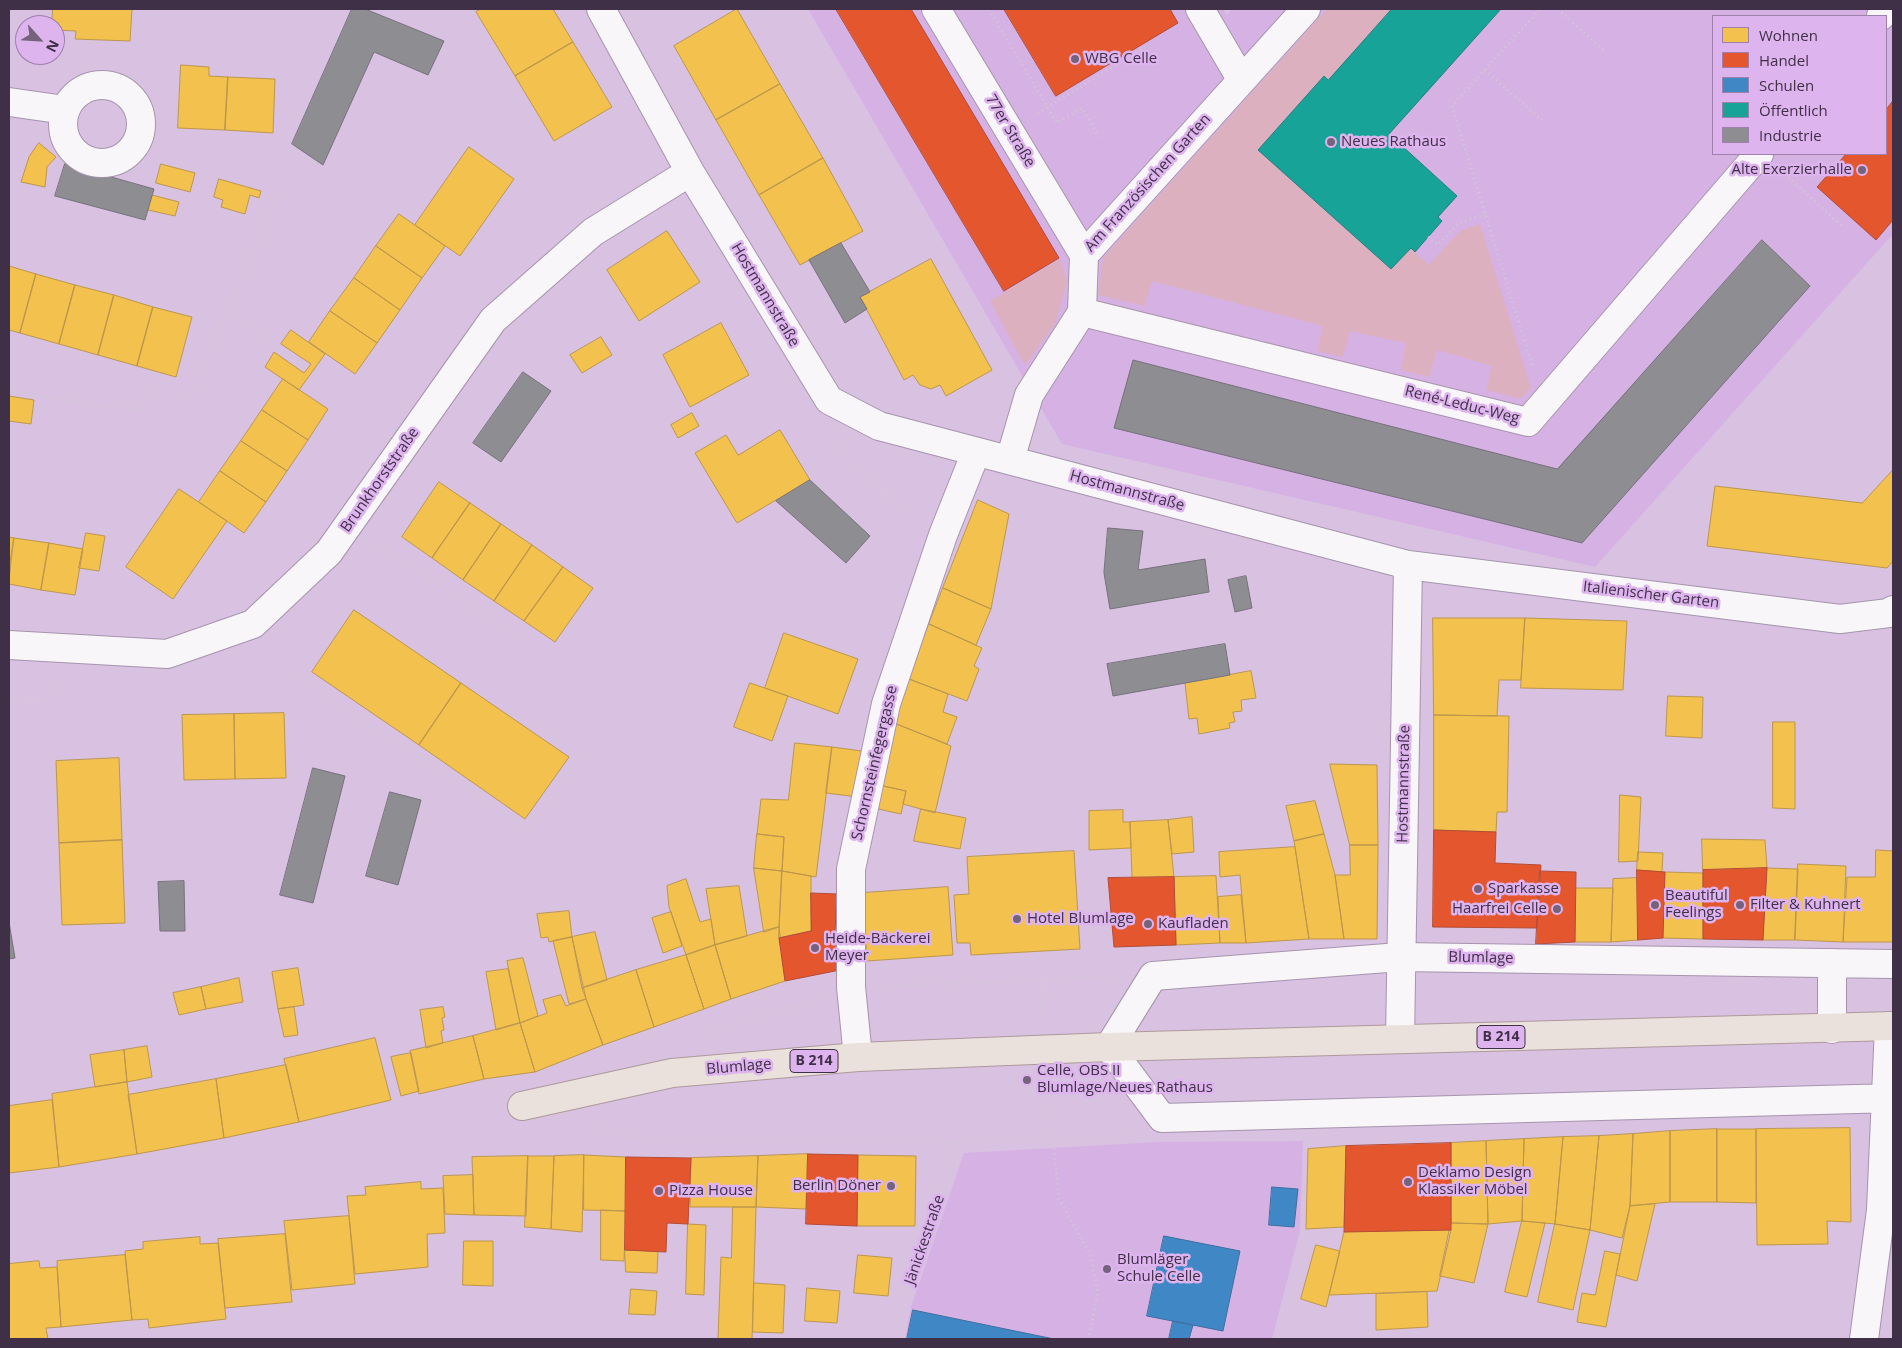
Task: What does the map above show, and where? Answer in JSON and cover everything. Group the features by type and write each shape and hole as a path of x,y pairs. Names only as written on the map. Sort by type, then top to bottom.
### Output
{"main road":[{"name":"Blumlage","path":"522,1106 672,1074 858,1057 954,1055 1110,1046 1891,1026"}],"street":[{"name":"Hostmannstraße","path":"601,9 690,172 829,400 879,426 1408,565 1400,1039"},
{"name":"77er Straße","path":"936,9 1084,254"},
{"path":"1200,9 1241,79"},
{"name":"Am Französischen Garten","path":"1082,312 1084,254 1306,9"},
{"path":"9,102 65,110"},
{"name":"René-Leduc-Weg","path":"1082,312 1528,422 1768,160"},
{"name":"Brunkhorststraße","path":"9,645 166,654 253,624 329,552 493,320 593,232 690,172"},
{"path":"1010,460 1029,395 1082,312"},
{"name":"Schornsteinfegergasse","path":"858,1057 851,987 851,870 886,704 943,536 976,452"},
{"name":"Italienischer Garten","path":"1408,565 1840,619 1891,612"},
{"name":"Blumlage","path":"1110,1046 1153,976 1400,957 1893,964"},
{"path":"1832,963 1832,1029"},
{"path":"1864,1339 1881,1210 1890,1098 1891,1026"},
{"path":"1110,1046 1162,1118 1890,1098"}],"path":[{"path":"989,9 1058,123 1082,108 1099,137"},
{"path":"1540,9 1452,106 1543,404"},
{"path":"1558,9 1604,51"},
{"path":"1010,131 1146,47"},
{"path":"1486,70 1542,120"},
{"path":"1768,160 1843,227"},
{"path":"188,399 283,183"},
{"path":"1428,236 1438,245 1459,223 1485,214"},
{"path":"228,311 307,369"},
{"path":"9,392 136,410 157,386"},
{"path":"829,400 832,444 882,491 943,536"},
{"path":"348,524 522,641"},
{"path":"9,699 47,700 63,648"},
{"path":"291,671 530,830 579,756 534,725"},
{"path":"589,1124 646,1141 1105,1141 1162,1118"},
{"name":"Jänickestraße","path":"894,1339 902,1306 950,1169 949,1141"},
{"path":"1053,1141 1060,1199 1090,1254 1098,1292 1088,1338"}],"shaded area":[{"path":"808,9 1223,9 1227,15 1231,9 1893,9 1893,234 1595,567 1062,444"},
{"path":"1327,9 1392,9 1328,80 1324,76 1258,150 1391,269 1411,248 1429,265 1460,231 1480,224 1531,388 1520,399 1486,390 1492,366 1437,350 1429,377 1401,370 1406,343 1350,331 1343,357 1317,351 1323,326 1152,281 1145,306 1098,295 1103,258"},
{"path":"1060,259 1067,281 1055,324 1025,365 990,301"},
{"name":"Blumläger Schule Celle","path":"1303,1141 1300,1231 1272,1339 905,1339 911,1307 964,1153 1158,1142"}],"building: Wohnen":[{"path":"53,9 132,9 130,41 75,39 76,31 65,30 65,15 53,15"},
{"path":"481,9 553,9 573,42 515,76 476,12"},
{"path":"737,9 780,84 716,120 674,46"},
{"path":"573,42 612,107 554,141 515,76"},
{"path":"181,65 209,67 209,76 228,77 225,130 178,128"},
{"path":"228,77 275,79 273,133 225,130"},
{"path":"780,84 823,158 759,195 716,120"},
{"path":"39,143 56,157 47,167 45,187 21,182 29,157"},
{"path":"469,147 514,179 460,256 415,225"},
{"path":"823,158 863,231 800,265 759,195"},
{"path":"161,164 195,173 190,192 156,183"},
{"path":"219,179 261,191 259,198 250,195 245,214 221,207 223,200 214,197"},
{"path":"152,195 179,202 175,216 148,210"},
{"path":"399,214 445,246 422,278 376,246"},
{"path":"667,231 700,282 639,321 607,270"},
{"path":"376,246 422,278 400,310 354,278"},
{"path":"931,259 992,370 946,396 940,385 931,389 920,385 913,375 904,380 860,297"},
{"path":"9,266 36,274 20,333 9,330"},
{"path":"36,274 75,285 59,344 20,333"},
{"path":"354,278 400,310 377,343 330,311"},
{"path":"75,285 114,295 98,355 59,344"},
{"path":"114,295 153,307 137,366 98,355"},
{"path":"153,307 192,317 176,377 137,366"},
{"path":"330,311 377,343 355,374 309,342"},
{"path":"721,323 749,375 690,407 663,355"},
{"path":"291,330 325,354 299,390 265,367 274,352 304,373 311,364 281,344"},
{"path":"601,337 612,355 582,373 570,355"},
{"path":"283,379 328,409 308,440 262,410"},
{"path":"9,396 34,400 31,424 9,421"},
{"path":"262,410 308,440 287,471 241,441"},
{"path":"692,413 699,426 678,438 671,425"},
{"path":"780,430 810,480 737,523 695,453 726,435 738,455"},
{"path":"241,441 287,471 266,502 220,471"},
{"path":"1893,470 1893,561 1887,568 1707,546 1715,486 1862,503"},
{"path":"220,471 266,502 244,533 199,502"},
{"path":"439,482 470,503 432,558 402,537"},
{"path":"179,489 227,521 173,599 126,567"},
{"path":"978,500 1009,514 991,609 943,588"},
{"path":"470,503 501,524 463,580 432,558"},
{"path":"501,524 532,545 494,601 463,580"},
{"path":"86,533 105,536 99,571 79,568"},
{"path":"9,537 14,538 9,569"},
{"path":"14,538 49,543 41,590 9,584"},
{"path":"49,543 83,549 75,595 41,590"},
{"path":"532,545 563,567 524,621 494,601"},
{"path":"563,567 593,588 555,642 524,621"},
{"path":"943,588 991,609 976,645 929,624"},
{"path":"354,610 461,683 419,745 312,672"},
{"path":"1433,618 1525,618 1521,680 1499,680 1497,716 1434,715"},
{"path":"1525,618 1627,621 1623,690 1521,688"},
{"path":"929,624 982,648 974,666 979,669 967,701 909,679"},
{"path":"784,633 858,659 838,714 765,688"},
{"path":"1251,671 1256,698 1241,700 1242,711 1233,712 1235,722 1229,723 1230,728 1199,734 1197,718 1189,719 1185,683"},
{"path":"909,679 948,694 943,712 957,717 947,744 894,723"},
{"path":"461,683 569,757 525,819 419,745"},
{"path":"750,683 788,696 772,741 734,727"},
{"path":"1668,696 1703,697 1702,738 1666,736"},
{"path":"284,713 286,778 235,779 234,714"},
{"path":"234,714 235,779 184,780 182,715"},
{"path":"1434,715 1509,716 1507,812 1497,812 1496,832 1434,830"},
{"path":"1773,722 1795,722 1795,809 1773,808"},
{"path":"894,723 951,746 935,813 903,804 906,791 879,785"},
{"path":"795,743 832,747 816,877 782,871 784,837 757,834 761,799 788,800"},
{"path":"832,747 862,751 858,797 826,793"},
{"path":"119,758 122,840 59,843 56,761"},
{"path":"1330,764 1377,765 1378,845 1350,845"},
{"path":"879,785 906,791 901,814 874,808"},
{"path":"1620,795 1641,797 1638,861 1619,862"},
{"path":"1315,801 1324,834 1294,841 1286,806"},
{"path":"921,809 966,818 960,849 914,841"},
{"path":"1123,810 1123,822 1130,822 1131,848 1089,850 1089,811"},
{"path":"1192,817 1194,852 1172,854 1168,820"},
{"path":"1168,820 1174,877 1132,878 1130,822"},
{"path":"757,834 784,837 782,871 754,868"},
{"path":"1324,834 1335,875 1344,939 1309,939 1294,841"},
{"path":"1702,839 1765,840 1767,868 1703,870"},
{"path":"122,840 125,923 62,925 59,843"},
{"path":"1350,845 1378,845 1377,939 1344,939 1335,875 1350,875"},
{"path":"1295,847 1309,939 1246,943 1240,875 1220,877 1219,852"},
{"path":"1876,850 1893,851 1893,942 1843,942 1847,877 1875,877"},
{"name":"Hotel Blumlage","path":"1074,851 1080,949 971,955 970,943 957,943 954,895 969,894 967,857"},
{"path":"1638,852 1663,853 1662,872 1637,870"},
{"path":"1798,864 1846,866 1843,942 1795,940"},
{"path":"754,868 782,871 779,927 764,932"},
{"path":"1767,868 1798,869 1795,940 1763,940"},
{"path":"782,871 811,876 811,931 779,938"},
{"path":"1665,872 1703,873 1703,939 1663,938"},
{"path":"1216,876 1220,943 1176,945 1174,877"},
{"path":"1637,878 1638,940 1611,942 1613,879"},
{"path":"686,879 700,922 711,919 715,945 686,955 669,907 667,886"},
{"path":"739,886 747,936 715,945 706,889"},
{"path":"948,887 953,955 867,961 863,893"},
{"path":"1575,888 1613,888 1611,942 1575,942"},
{"path":"1241,895 1246,943 1220,943 1218,897"},
{"path":"569,911 572,937 549,942 548,937 541,938 537,914"},
{"path":"671,912 682,946 663,953 652,918"},
{"path":"779,927 785,981 731,999 715,945"},
{"path":"595,932 607,980 582,988 572,937"},
{"path":"572,937 586,999 569,1004 553,941"},
{"path":"715,945 731,999 704,1009 686,955"},
{"path":"686,955 704,1009 654,1027 636,970"},
{"path":"523,958 538,1016 520,1023 507,961"},
{"path":"298,968 304,1005 278,1009 272,972"},
{"path":"508,969 520,1023 496,1030 486,972"},
{"path":"636,970 654,1027 603,1045 582,988"},
{"path":"239,978 243,1002 206,1009 201,987"},
{"path":"201,987 206,1009 179,1015 173,993"},
{"path":"561,995 566,1006 586,999 603,1045 535,1072 520,1023 547,1013 543,1000"},
{"path":"294,1007 298,1035 284,1037 278,1009"},
{"path":"443,1007 445,1017 442,1018 444,1030 441,1031 443,1043 426,1048 420,1010"},
{"path":"520,1023 535,1072 484,1079 473,1036"},
{"path":"473,1036 484,1079 419,1094 410,1051"},
{"path":"375,1038 391,1100 299,1122 284,1059"},
{"path":"147,1046 152,1077 127,1082 124,1050"},
{"path":"124,1050 127,1082 95,1087 90,1055"},
{"path":"411,1053 419,1091 401,1096 391,1057"},
{"path":"286,1065 299,1122 224,1138 216,1079"},
{"path":"216,1079 224,1138 137,1154 128,1095"},
{"path":"127,1082 137,1154 59,1167 52,1094"},
{"path":"52,1100 59,1167 9,1173 9,1106"},
{"path":"1850,1128 1851,1222 1827,1221 1828,1244 1757,1245 1756,1129"},
{"path":"1717,1129 1756,1129 1756,1203 1717,1202"},
{"path":"1717,1129 1717,1202 1670,1202 1670,1131"},
{"path":"1670,1131 1670,1202 1630,1206 1633,1134"},
{"path":"1633,1134 1630,1206 1622,1238 1590,1230 1599,1136"},
{"path":"1599,1136 1590,1230 1555,1224 1563,1137"},
{"path":"1563,1137 1555,1224 1522,1221 1524,1139"},
{"path":"1524,1139 1522,1221 1488,1224 1486,1141"},
{"path":"1486,1141 1488,1224 1451,1223 1451,1143"},
{"path":"1346,1146 1344,1227 1306,1229 1308,1149"},
{"path":"808,1154 807,1209 756,1207 758,1156"},
{"path":"584,1155 626,1157 626,1211 584,1210"},
{"path":"584,1155 582,1232 551,1229 554,1156"},
{"path":"858,1155 916,1156 915,1226 857,1226"},
{"path":"528,1156 526,1216 474,1215 472,1157"},
{"path":"528,1156 554,1156 551,1229 525,1227"},
{"path":"758,1156 756,1207 690,1207 691,1158"},
{"path":"473,1175 474,1215 445,1214 443,1176"},
{"path":"421,1182 421,1189 443,1188 445,1233 427,1234 428,1267 355,1274 347,1196 366,1195 365,1187"},
{"path":"1655,1204 1637,1281 1616,1275 1630,1206"},
{"path":"733,1207 756,1207 752,1339 718,1339 721,1257 731,1258"},
{"path":"601,1210 626,1211 624,1261 601,1260"},
{"path":"349,1216 355,1284 292,1290 284,1221"},
{"path":"1522,1221 1545,1223 1527,1297 1505,1292"},
{"path":"1451,1223 1488,1224 1474,1283 1440,1276"},
{"path":"688,1224 706,1225 704,1295 686,1294"},
{"path":"1555,1224 1590,1230 1573,1310 1538,1302"},
{"path":"1451,1230 1437,1291 1329,1295 1344,1232"},
{"path":"285,1234 292,1302 225,1308 218,1239"},
{"path":"200,1237 200,1244 218,1243 226,1319 149,1328 148,1319 132,1320 125,1251 143,1249 143,1242"},
{"path":"464,1241 493,1241 493,1286 463,1285"},
{"path":"1316,1245 1340,1251 1326,1307 1301,1299"},
{"path":"625,1250 658,1251 657,1273 626,1272"},
{"path":"1605,1251 1620,1254 1606,1327 1577,1322 1582,1293 1595,1295"},
{"path":"125,1255 132,1320 61,1327 57,1261"},
{"path":"858,1255 892,1258 888,1296 854,1293"},
{"path":"39,1261 40,1268 57,1267 61,1327 46,1328 48,1339 9,1339 9,1264"},
{"path":"754,1283 785,1285 783,1333 753,1332"},
{"path":"807,1288 840,1291 837,1323 805,1321"},
{"path":"631,1289 657,1291 655,1315 629,1314"},
{"path":"1427,1292 1428,1327 1376,1330 1376,1294"}],"building: Handel":[{"path":"836,9 911,9 1059,258 1004,291"},
{"name":"WBG Celle","path":"1004,9 1170,9 1178,23 1056,96"},
{"name":"Alte Exerzierhalle","path":"1893,101 1893,220 1876,240 1817,187 1845,155 1887,155 1887,109"},
{"path":"1434,830 1496,832 1495,863 1541,865 1537,928 1433,927"},
{"path":"1767,868 1763,940 1703,939 1703,870"},
{"path":"1637,870 1665,872 1663,938 1638,940"},
{"path":"1540,871 1576,872 1575,942 1536,944"},
{"path":"1174,877 1176,945 1114,947 1108,878"},
{"path":"811,893 837,894 835,931 840,970 785,981 779,938 811,931"},
{"path":"1451,1143 1451,1230 1344,1232 1346,1146"},
{"path":"808,1154 858,1155 857,1226 806,1224"},
{"path":"626,1157 691,1158 688,1224 667,1223 666,1252 625,1250"}],"building: Schulen":[{"path":"1272,1187 1298,1189 1294,1227 1269,1225"},
{"path":"1164,1236 1240,1251 1223,1331 1147,1316"},
{"path":"913,1310 1054,1339 907,1339"},
{"path":"1173,1321 1193,1325 1189,1339 1169,1339"}],"building: Öffentlich":[{"name":"Neues Rathaus","path":"1392,9 1501,9 1389,134 1457,196 1438,217 1442,221 1415,252 1411,248 1391,269 1258,150 1324,76 1328,80"}],"building: Industrie":[{"path":"352,9 365,9 444,41 428,75 374,52 323,165 292,144"},
{"path":"65,164 154,189 145,220 55,196"},
{"path":"1762,240 1810,286 1582,543 1114,428 1133,360 1557,469"},
{"path":"841,243 870,292 860,297 867,309 845,323 809,260"},
{"path":"523,372 551,391 501,462 473,443"},
{"path":"810,480 870,536 846,563 776,501"},
{"path":"1108,528 1143,531 1138,570 1205,559 1209,592 1110,609 1104,573"},
{"path":"1246,576 1252,608 1235,612 1228,580"},
{"path":"1225,644 1230,675 1113,696 1107,664"},
{"path":"313,768 345,776 313,903 280,895"},
{"path":"390,792 421,800 398,885 366,876"},
{"path":"184,881 185,931 160,931 158,882"},
{"path":"9,922 15,958 9,959"}],"place":[{"name":"WBG Celle","path":"1075,59"},
{"name":"Neues Rathaus","path":"1331,142"},
{"name":"Alte Exerzierhalle","path":"1862,170"},
{"name":"Sparkasse","path":"1478,889"},
{"name":"Beautiful Feelings","path":"1655,905"},
{"name":"Filter & Kuhnert","path":"1740,905"},
{"name":"Haarfrei Celle","path":"1557,909"},
{"name":"Hotel Blumlage","path":"1017,919"},
{"name":"Kaufladen","path":"1148,924"},
{"name":"Heide-Bäckerei Meyer","path":"815,948"},
{"name":"Celle, OBS II Blumlage/Neues Rathaus","path":"1027,1080"},
{"name":"Deklamo Design Klassiker Möbel","path":"1408,1182"},
{"name":"Berlin Döner","path":"891,1186"},
{"name":"Pizza House","path":"659,1191"},
{"name":"Blumläger Schule Celle","path":"1107,1269"}]}
